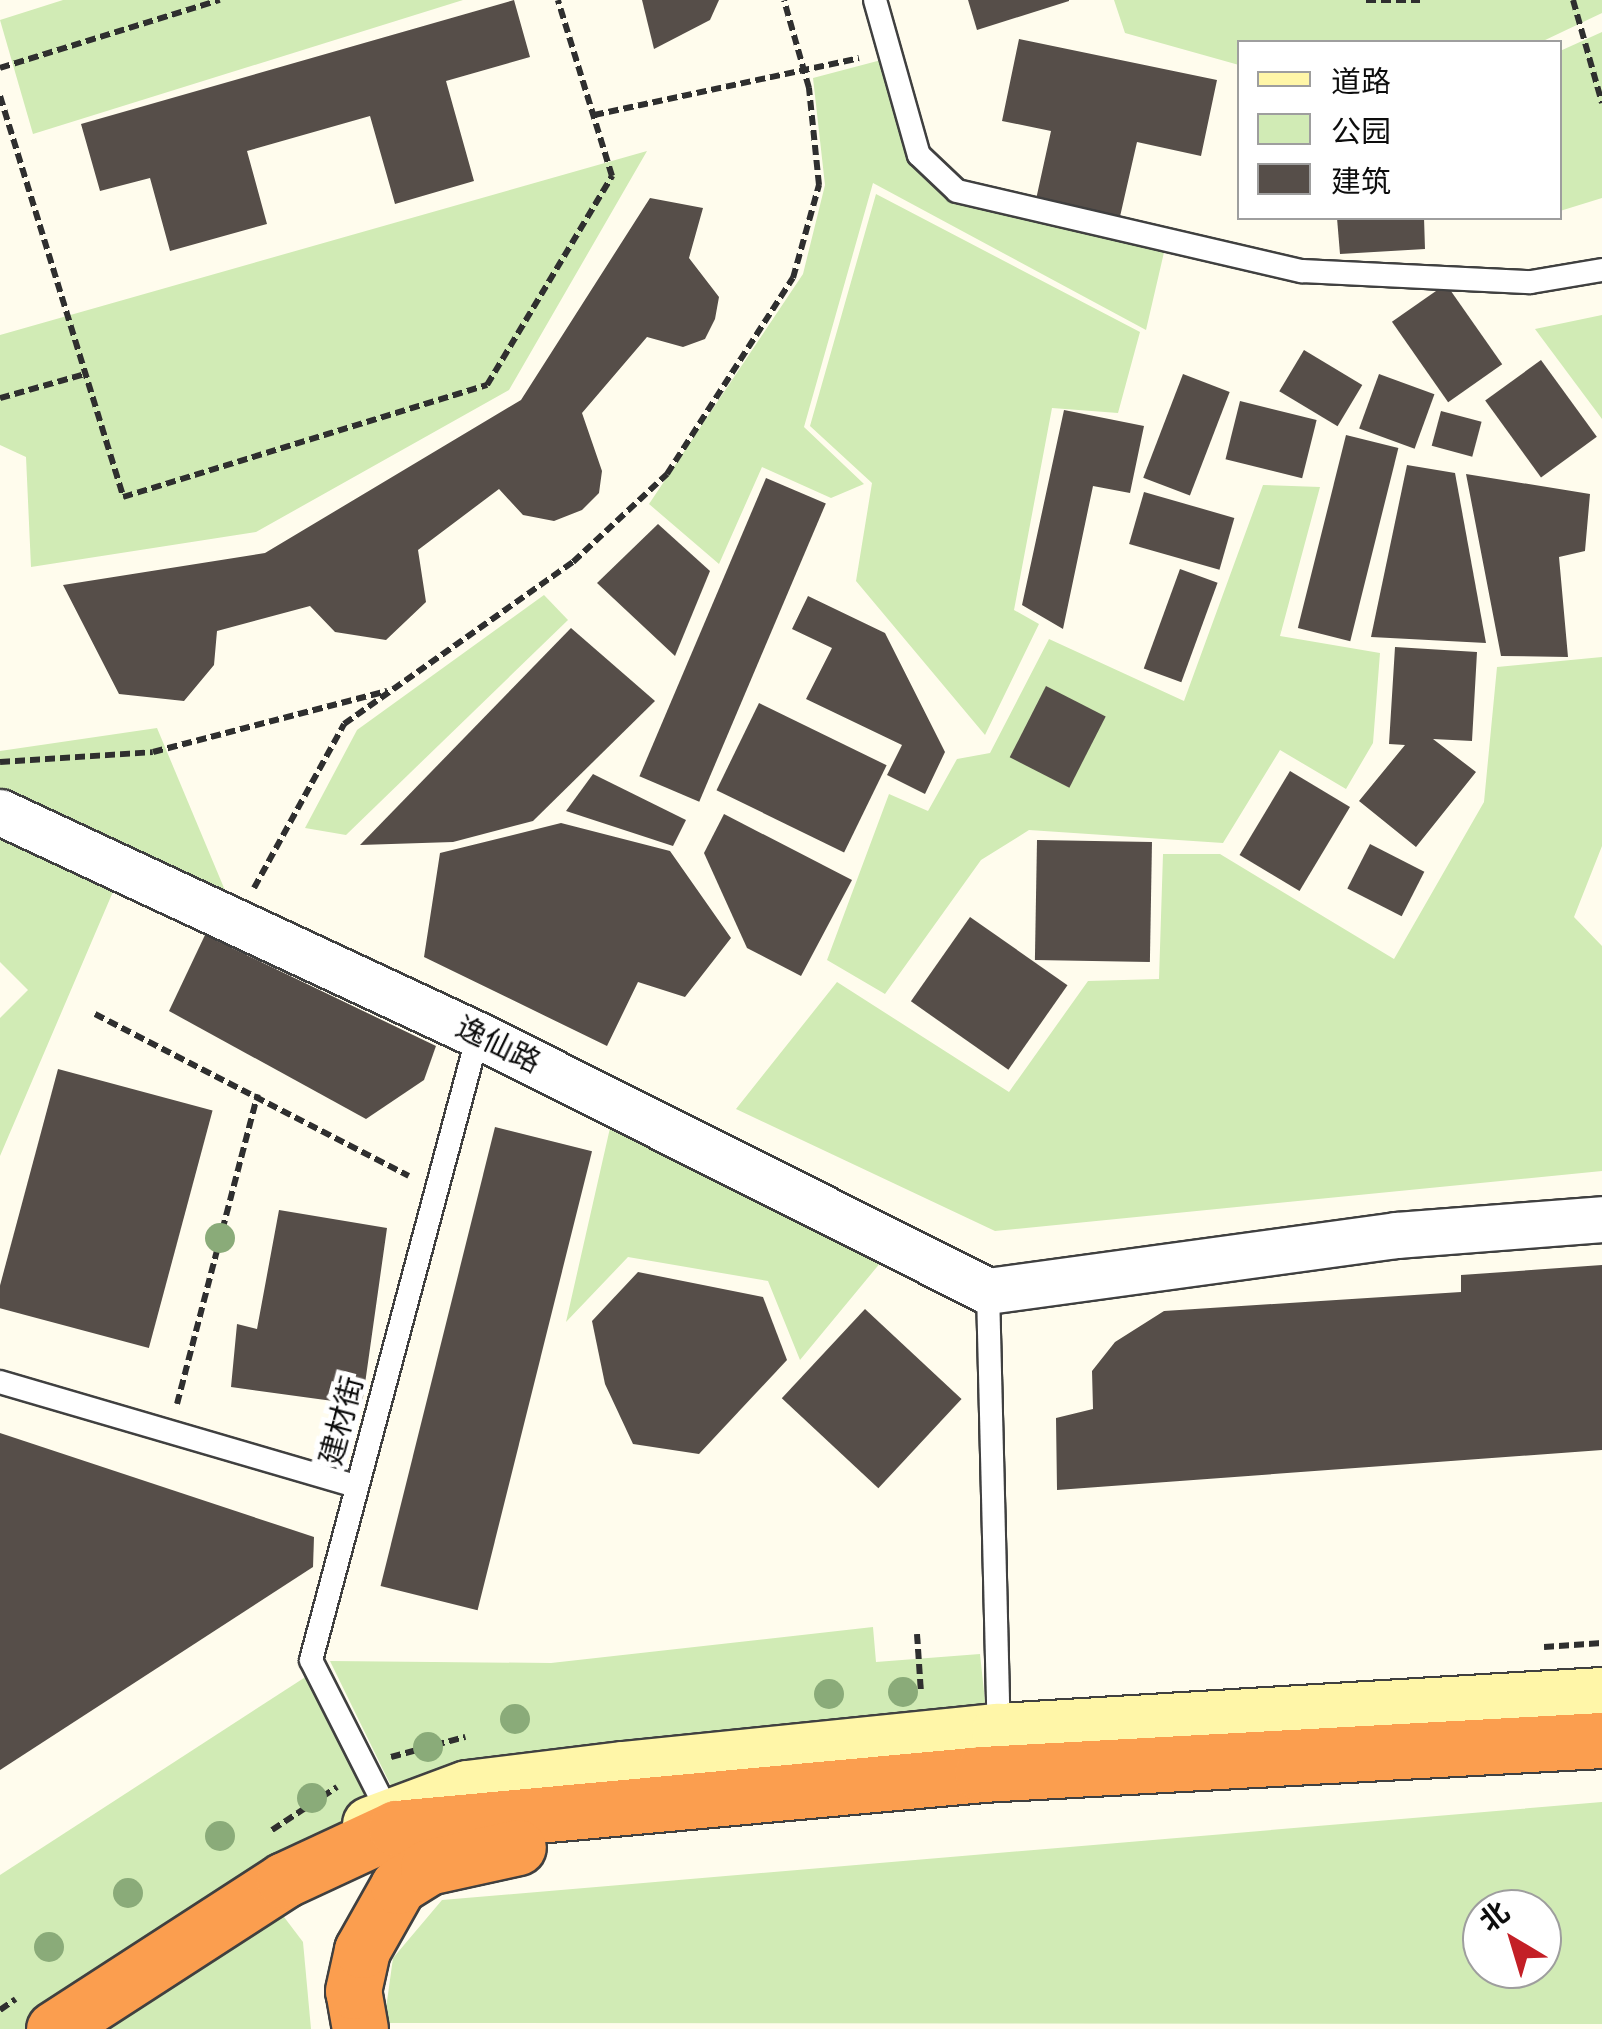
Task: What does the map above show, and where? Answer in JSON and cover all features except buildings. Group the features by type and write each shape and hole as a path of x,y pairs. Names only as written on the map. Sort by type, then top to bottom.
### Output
{"highway":[{"path":"54,2029 284,1880 396,1828 982,1774 1602,1740"},
{"path":"360,2029 353,1991 377,1914 413,1876 472,1854 1051,1802 1602,1769"}],"main road":[{"path":"284,1880 388,1812 467,1788 1000,1731 1602,1694"}],"street":[{"name":"逸仙路","path":"0,812 478,1034 988,1291"},
{"path":"988,1291 1396,1235 1602,1219"}],"lane":[{"path":"875,0 920,155 957,191 1302,271 1531,282 1602,270"},
{"name":"建材街","path":"388,1812 311,1660 478,1034"},
{"path":"988,1291 1000,1731"},
{"path":"0,1382 356,1486"}],"path":[{"path":"0,68 220,0"},
{"path":"0,96 123,498 487,384 612,176 558,0"},
{"path":"236,920 344,724 586,549 666,474 794,278 819,185 804,71 784,0"},
{"path":"1366,0 1420,0"},
{"path":"1573,0 1602,102"},
{"path":"594,115 890,50"},
{"path":"0,398 85,374"},
{"path":"0,762 153,752 393,689"},
{"path":"95,1014 258,1094 436,1191"},
{"path":"169,1434 258,1094"},
{"path":"917,1634 920,1692"}],"green space":[{"path":"63,0 463,0 33,134 0,20"},
{"path":"1114,0 1602,0 1602,13 1545,40 1237,40 1237,64 1125,33"},
{"path":"1602,32 1602,198 1562,210 1562,50"},
{"path":"885,59 912,157 954,198 1165,248 1146,330 873,183 804,427 864,484 831,498 762,467 719,564 649,504 803,274 825,185 813,78"},
{"path":"647,151 509,390 256,532 31,567 26,457 0,445 0,335"},
{"path":"876,194 1140,332 1118,413 1052,408 1014,610 1039,624 985,735 856,581 872,483 810,426"},
{"path":"1602,315 1602,419 1535,329"},
{"path":"1263,485 1320,487 1280,636 1380,653 1373,743 1346,789 1280,750 1223,843 1029,830 981,860 885,994 827,960 889,794 928,811 957,759 990,753 1049,639 1184,701"},
{"path":"544,595 568,620 346,835 305,828 357,730"},
{"path":"1602,657 1602,846 1574,917 1602,946 1602,1171 995,1231 736,1109 837,982 1009,1092 1088,981 1159,979 1163,854 1220,854 1394,959 1484,802 1497,667"},
{"path":"157,728 237,919 0,811 0,751"},
{"path":"0,825 118,880 0,1156 0,1018 28,990 0,962"},
{"path":"610,1128 881,1262 800,1360 768,1281 628,1257 566,1322"},
{"path":"873,1627 876,1662 980,1654 987,1720 393,1790 330,1661 551,1663"},
{"path":"307,1676 372,1808 26,2029 0,2029 0,1875"},
{"path":"1602,1802 1602,2024 384,2023 393,1958 442,1900"},
{"path":"281,1913 303,1942 311,2029 86,2029"}]}
